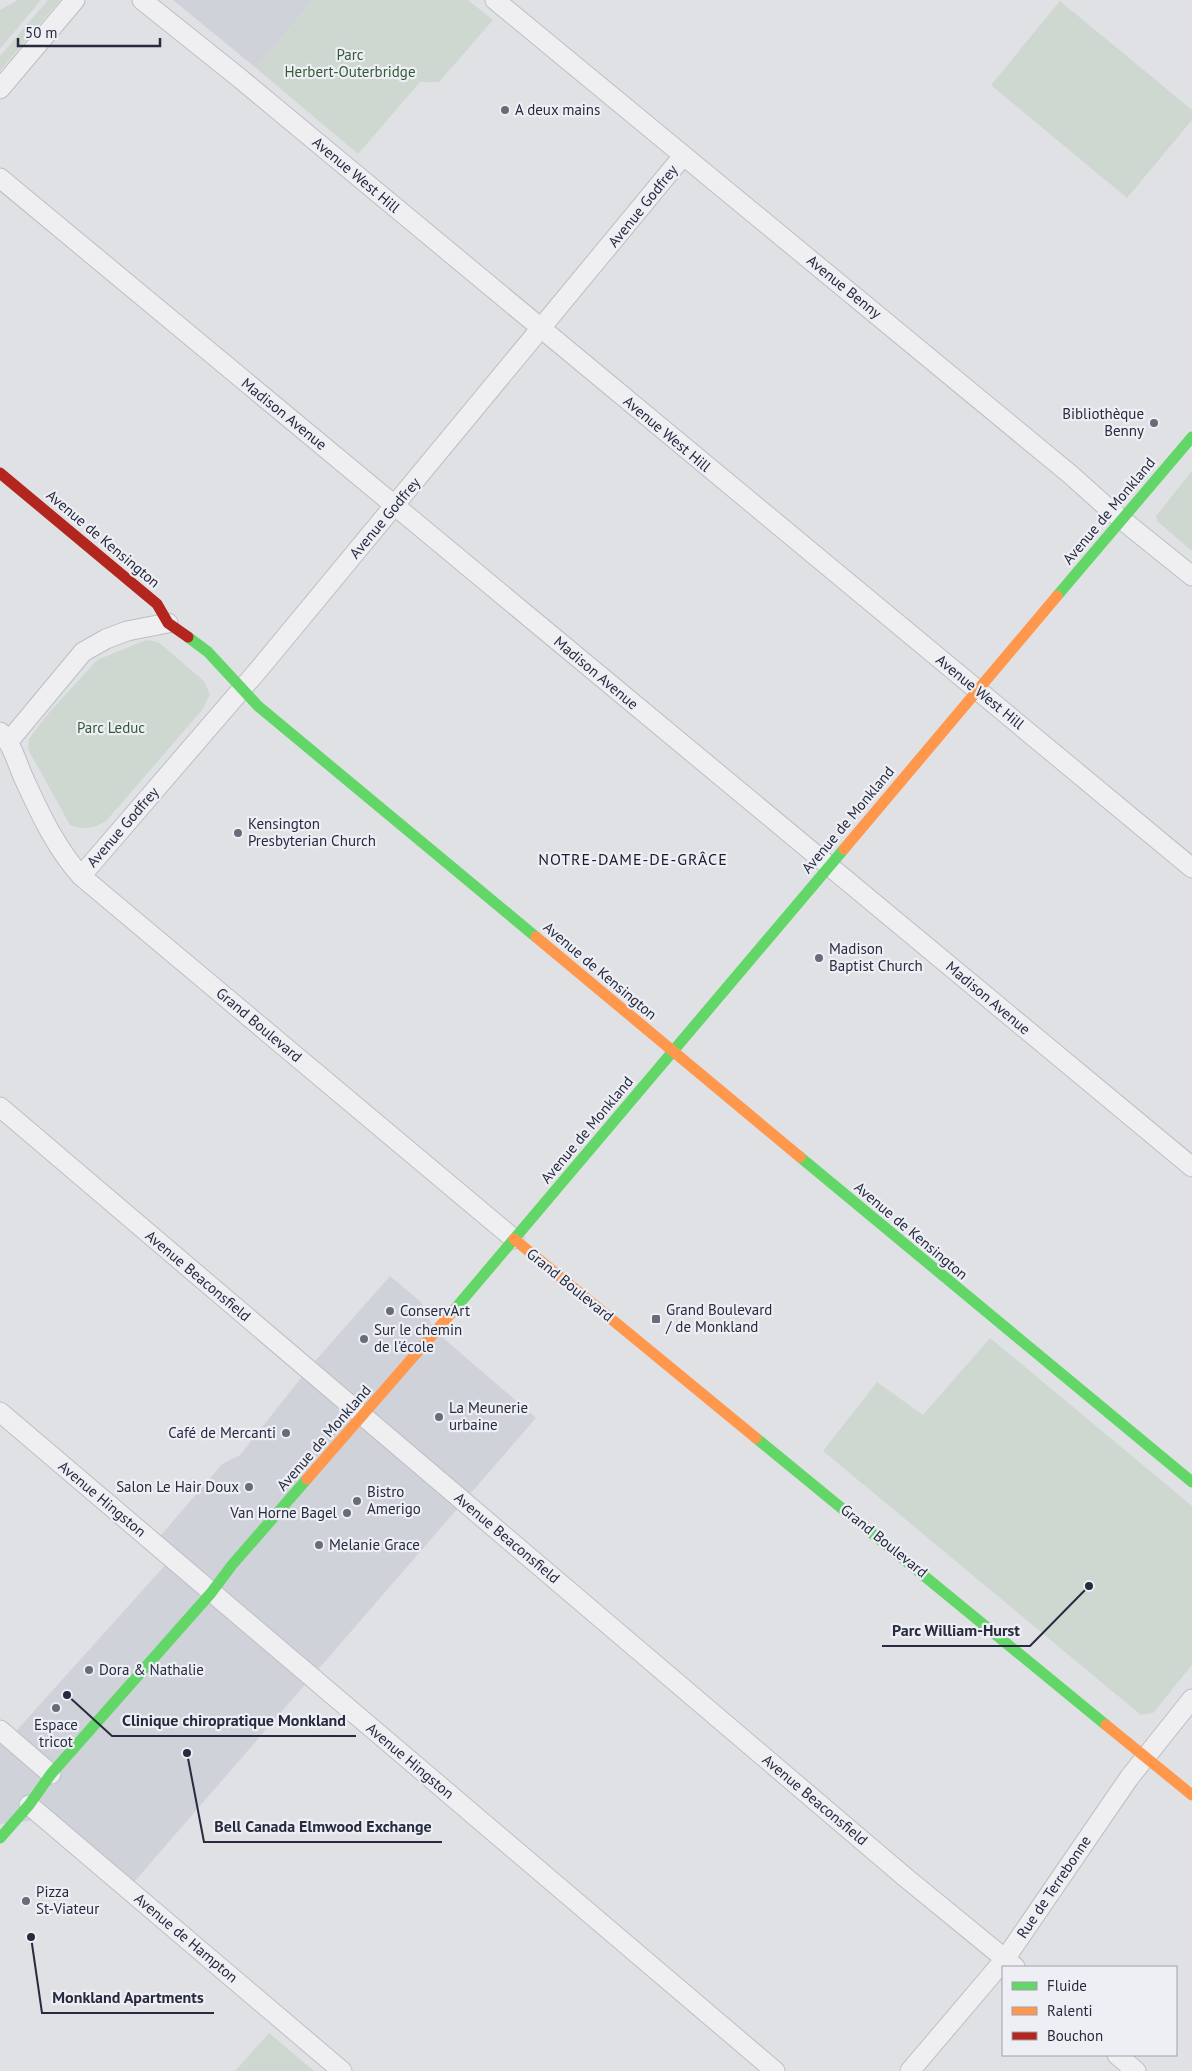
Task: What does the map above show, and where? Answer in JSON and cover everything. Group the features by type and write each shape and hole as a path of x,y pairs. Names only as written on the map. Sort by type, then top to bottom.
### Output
{"street":[{"path":"0,89 75,0"},
{"name":"Avenue West Hill","path":"142,0 237,76 1192,868"},
{"name":"Avenue Benny","path":"496,0 1192,576"},
{"name":"Avenue Godfrey","path":"81,876 396,506 683,156"},
{"name":"Madison Avenue","path":"0,178 1192,1167"},
{"name":"Avenue de Monkland","path":"0,1838 29,1805 51,1774 211,1593 232,1565 364,1415 434,1330 514,1239 1192,437"},
{"name":"Avenue de Kensington","path":"0,473 157,604 168,622 208,652 241,690 258,706 1192,1482"},
{"path":"4,736 83,652 106,639 127,631 168,622"},
{"name":"Grand Boulevard","path":"4,736 44,820 66,859 81,876 514,1239 1192,1795"},
{"name":"Avenue Beaconsfield","path":"0,1107 905,1877 1010,1963"},
{"name":"Avenue Hingston","path":"0,1412 775,2071"},
{"name":"Rue de Terrebonne","path":"1010,1963 1146,1756 1192,1699"},
{"path":"0,1730 51,1774"},
{"name":"Avenue de Hampton","path":"29,1805 342,2071"},
{"name":"Rue de Terrebonne","path":"910,2071 1002,1972"},
{"path":"1118,2056 1136,2071"}],"shaded area":[{"path":"173,0 314,0 256,68"},
{"path":"390,1276 421,1302 434,1330 536,1418 128,1889 45,1819 0,1824 0,1733 8,1740 167,1563 150,1548 222,1464 240,1455 308,1369"}],"green space":[{"path":"18,0 41,0 0,49 0,10"},
{"path":"48,0 60,0 0,71 0,56"},
{"name":"Parc Herbert-Outerbridge","path":"314,0 468,0 493,20 439,82 420,82 358,154 256,68"},
{"path":"1060,1 1192,110 1192,120 1127,198 991,85"},
{"path":"1192,471 1192,551 1158,522 1156,516"},
{"name":"Parc Leduc","path":"146,640 158,642 203,680 210,694 203,709 107,820 89,828 70,825 28,749 29,739 46,716 97,660"},
{"path":"990,1338 1192,1506 1192,1665 1153,1713 1141,1715 823,1451 877,1382 923,1415"},
{"path":"269,2033 314,2071 235,2071"}],"traffic: fast":[{"path":"1057,596 1192,437"},
{"path":"188,637 208,652 258,706 536,937"},
{"path":"454,1310 844,849"},
{"path":"800,1157 1192,1482"},
{"path":"756,1438 1106,1725"},
{"path":"0,1838 29,1805 51,1774 211,1593 232,1565 307,1479"}],"traffic: slow":[{"path":"844,849 1057,596"},
{"path":"536,937 800,1157"},
{"path":"514,1239 756,1438"},
{"path":"307,1479 454,1310"},
{"path":"1106,1725 1192,1795"}],"traffic: jam":[{"path":"0,473 157,604 168,623 188,637"}],"place":[{"name":"A deux mains","path":"505,110"},
{"name":"Bibliothèque Benny","path":"1154,423"},
{"name":"Kensington Presbyterian Church","path":"238,833"},
{"name":"Madison Baptist Church","path":"819,958"},
{"name":"ConservArt","path":"390,1311"},
{"name":"Grand Boulevard / de Monkland","path":"656,1319"},
{"name":"Sur le chemin de l'école","path":"364,1339"},
{"name":"La Meunerie urbaine","path":"439,1417"},
{"name":"Café de Mercanti","path":"286,1433"},
{"name":"Salon Le Hair Doux","path":"249,1487"},
{"name":"Bistro Amerigo","path":"357,1501"},
{"name":"Van Horne Bagel","path":"347,1513"},
{"name":"Melanie Grace","path":"319,1545"},
{"name":"Parc William-Hurst","path":"1089,1586"},
{"name":"Dora & Nathalie","path":"89,1670"},
{"name":"Clinique chiropratique Monkland","path":"67,1695"},
{"name":"Espace tricot","path":"56,1708"},
{"name":"Bell Canada Elmwood Exchange","path":"187,1753"},
{"name":"Pizza St-Viateur","path":"26,1901"},
{"name":"Monkland Apartments","path":"31,1937"}],"district":[{"name":"NOTRE-DAME-DE-GRÂCE","path":"633,859"}]}
